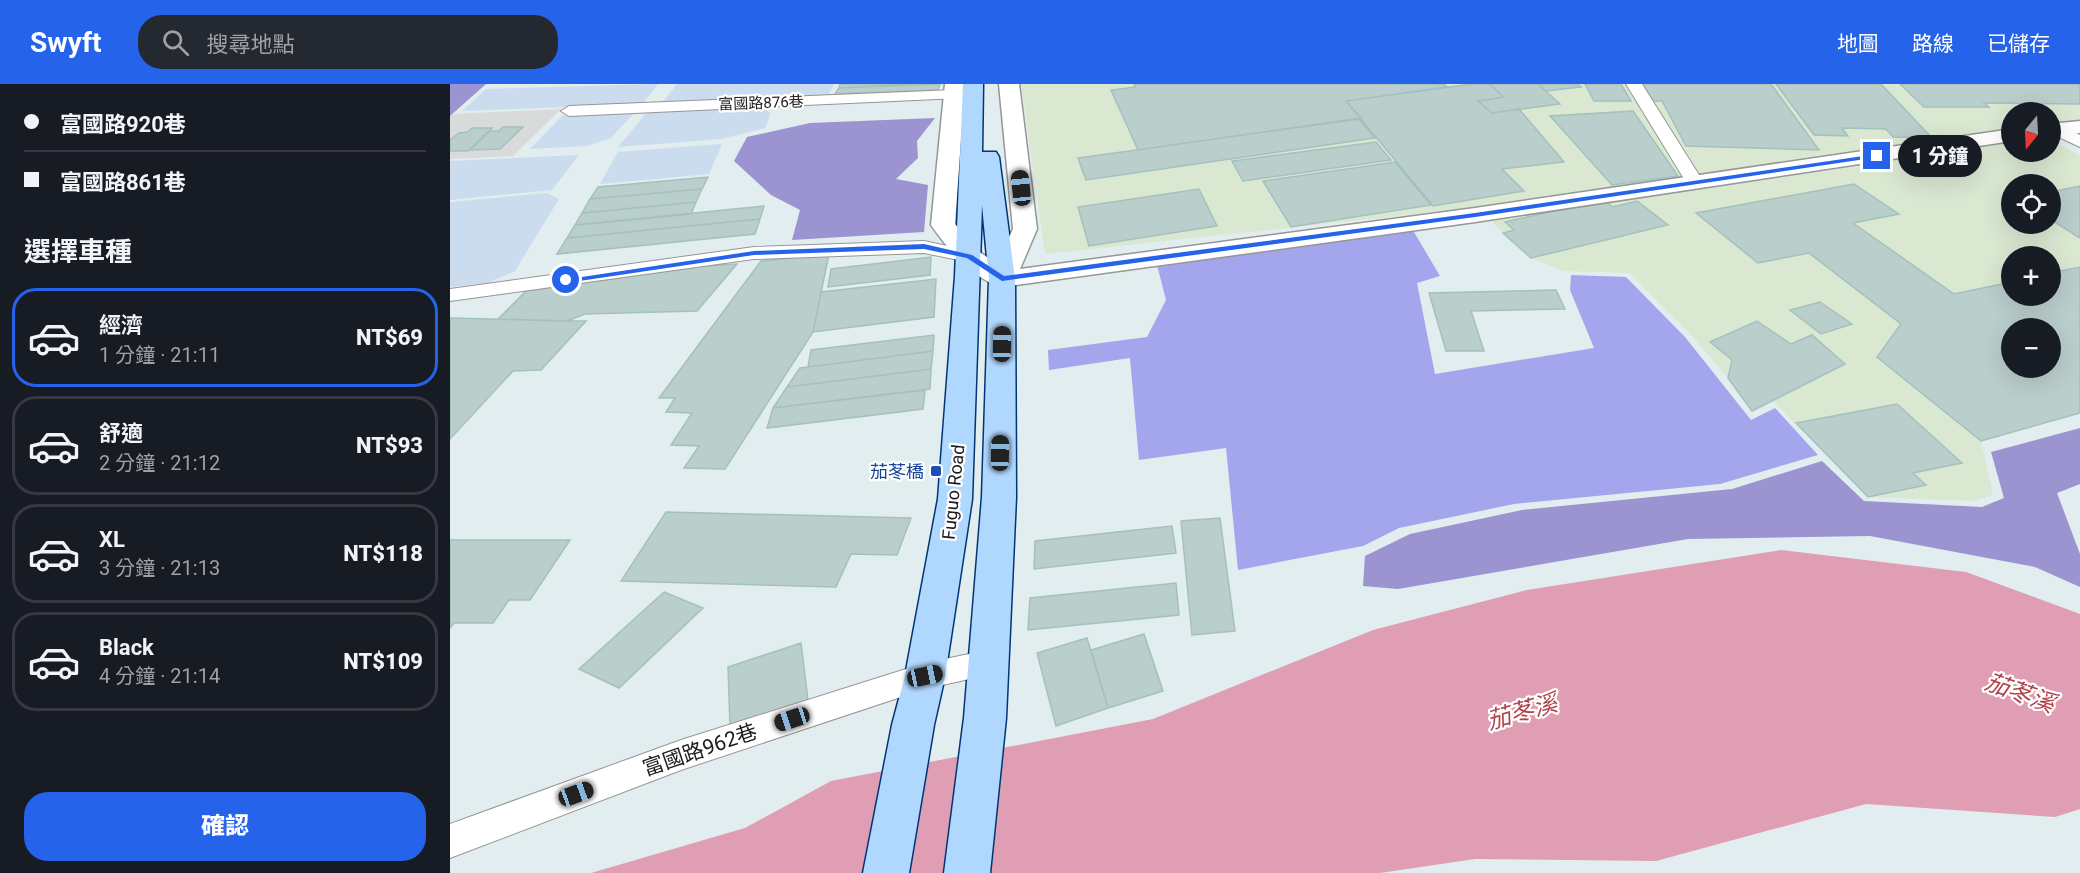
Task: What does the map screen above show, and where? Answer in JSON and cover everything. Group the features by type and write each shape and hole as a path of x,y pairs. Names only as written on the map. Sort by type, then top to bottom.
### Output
{"street":[{"path":"1002,279 1026,229 1009,84"},
{"path":"965,87 1002,279 999,497 985,718 967,873"},
{"name":"Fuguo Road","path":"886,873 913,725 925,676 955,499 969,256 965,87"},
{"path":"2061,129 2080,127"},
{"path":"969,256 1002,279 1695,183 2001,137"}],"lane":[{"path":"1634,84 1695,183"},
{"name":"富國路876巷","path":"568,111 965,87"},
{"path":"2061,134 2080,142"},
{"path":"450,295 754,253 924,246 969,256"},
{"name":"富國路962巷","path":"450,841 681,755 925,676 989,663"}],"shaded area":[{"path":"450,84 486,84 450,116"},
{"path":"658,84 642,104 462,111 486,89"},
{"path":"677,84 834,84 828,95 663,102"},
{"path":"1021,84 2080,84 2080,121 2061,123 2061,102 2001,102 2001,162 2061,162 2061,146 2080,156 2080,413 1981,441 1993,494 1975,501 1868,497 1773,401 1752,411 1694,338 1630,273 1564,271 1531,258 1503,233 1480,207 1045,254"},
{"path":"755,105 771,113 765,128 722,139 618,147 649,110"},
{"path":"561,109 513,156 450,159 450,116 453,114"},
{"path":"634,113 611,138 587,146 530,149 563,115"},
{"path":"935,118 917,141 918,158 896,179 928,185 924,232 792,240 800,210 771,195 734,161 747,137 810,123"},
{"path":"722,144 709,174 600,184 618,152"},
{"path":"579,155 552,190 450,200 450,161"},
{"path":"547,193 559,199 515,271 487,283 450,287 450,202"},
{"path":"1411,227 1440,276 1417,283 1435,374 1594,348 1570,290 1571,275 1626,277 1685,337 1751,420 1775,408 1818,455 1720,484 1514,504 1399,528 1363,546 1238,570 1226,448 1139,460 1130,358 1049,370 1048,350 1147,337 1166,300 1157,265"},
{"path":"2080,428 2080,484 2057,493 2080,554 2080,587 2035,567 1870,536 1688,539 1398,589 1363,586 1365,556 1410,534 1522,510 1732,489 1822,461 1864,501 1982,507 2004,498 1991,452"}],"water":[{"name":"茄苳溪","path":"1781,550 1966,572 2080,614 2080,809 2055,817 1866,804 1656,861 1475,859 1380,873 591,873 745,828 831,781 1153,719 1373,630 1527,590"}],"building":[{"path":"840,84 916,84 839,88"},
{"path":"940,84 938,90 835,94 839,88"},
{"path":"1134,84 1444,84 1447,87 1346,101 1361,118 1138,150 1111,90 1136,87"},
{"path":"1472,84 1489,84 1504,97 1478,101 1492,113 1519,109 1564,162 1502,169 1524,191 1433,206 1346,101"},
{"path":"1489,84 1538,84 1560,104 1492,113 1478,101 1504,97"},
{"path":"1538,84 1578,84 1581,87 1546,91"},
{"path":"1585,84 1621,84 1631,101 1594,101"},
{"path":"1641,84 1771,84 1819,150 1686,146 1662,101 1649,101"},
{"path":"1776,84 1881,84 1932,138 1893,137 1886,129 1842,128 1848,136 1814,135"},
{"path":"1900,84 2080,84 2080,104 2001,102 1984,103 1989,107 1924,107"},
{"path":"1633,111 1678,176 1612,185 1550,116"},
{"path":"1359,119 1375,138 1086,180 1078,158"},
{"path":"503,127 523,127 500,149 470,150 490,131 499,131"},
{"path":"472,128 492,128 468,151 450,151 450,140 459,133 468,132"},
{"path":"1376,142 1391,160 1243,181 1232,161"},
{"path":"1395,162 1431,205 1291,227 1263,181"},
{"path":"708,177 702,189 590,199 598,187"},
{"path":"1854,184 1899,214 1853,223 1954,294 2001,284 2001,306 2061,306 2061,271 2080,267 2080,413 1981,441 1877,357 1901,324 1809,253 1758,263 1696,213"},
{"path":"2080,186 2080,238 2061,226 2061,190"},
{"path":"702,189 696,202 582,213 590,199"},
{"path":"1199,189 1217,226 1089,246 1078,207"},
{"path":"1604,200 1613,207 1637,201 1668,225 1531,258 1503,233 1514,230 1505,222"},
{"path":"696,202 691,214 575,225 582,213"},
{"path":"764,206 760,219 567,238 575,225"},
{"path":"760,219 755,234 557,254 567,238"},
{"path":"829,254 813,332 725,469 684,468 699,446 671,445 692,413 666,412 675,398 659,398 761,261"},
{"path":"931,257 930,275 828,287 831,269"},
{"path":"737,264 697,311 585,314 567,321 498,319 526,291 703,266"},
{"path":"936,279 934,317 813,332 821,292"},
{"path":"1556,290 1565,309 1471,311 1484,351 1446,351 1429,293"},
{"path":"1820,302 1852,324 1821,334 1790,310"},
{"path":"450,318 586,321 541,370 513,371 450,439"},
{"path":"1757,321 1791,344 1812,335 1845,364 1752,411 1728,378 1732,360 1710,342"},
{"path":"934,335 933,351 808,367 811,350"},
{"path":"933,351 931,369 787,387 800,368"},
{"path":"931,369 930,389 773,408 787,387"},
{"path":"925,390 923,409 767,428 773,408"},
{"path":"1897,404 1962,463 1913,473 1926,485 1868,497 1796,423"},
{"path":"666,512 911,518 897,555 851,554 836,587 621,581"},
{"path":"1220,518 1235,631 1192,635 1181,521"},
{"path":"1172,526 1176,553 1034,569 1035,541"},
{"path":"450,540 570,540 530,600 509,600 493,623 454,623 450,628"},
{"path":"1176,583 1179,615 1028,630 1030,598"},
{"path":"664,592 703,608 619,688 579,669"},
{"path":"1144,634 1163,691 1108,708 1091,650"},
{"path":"1087,638 1108,708 1056,726 1037,653"},
{"path":"801,643 808,700 730,726 728,667"}],"place":[{"name":"茄苳橋","path":"936,471"}],"route":[{"path":"566,280 754,253 924,246 969,256 1002,279 1475,215 1877,156"}]}
